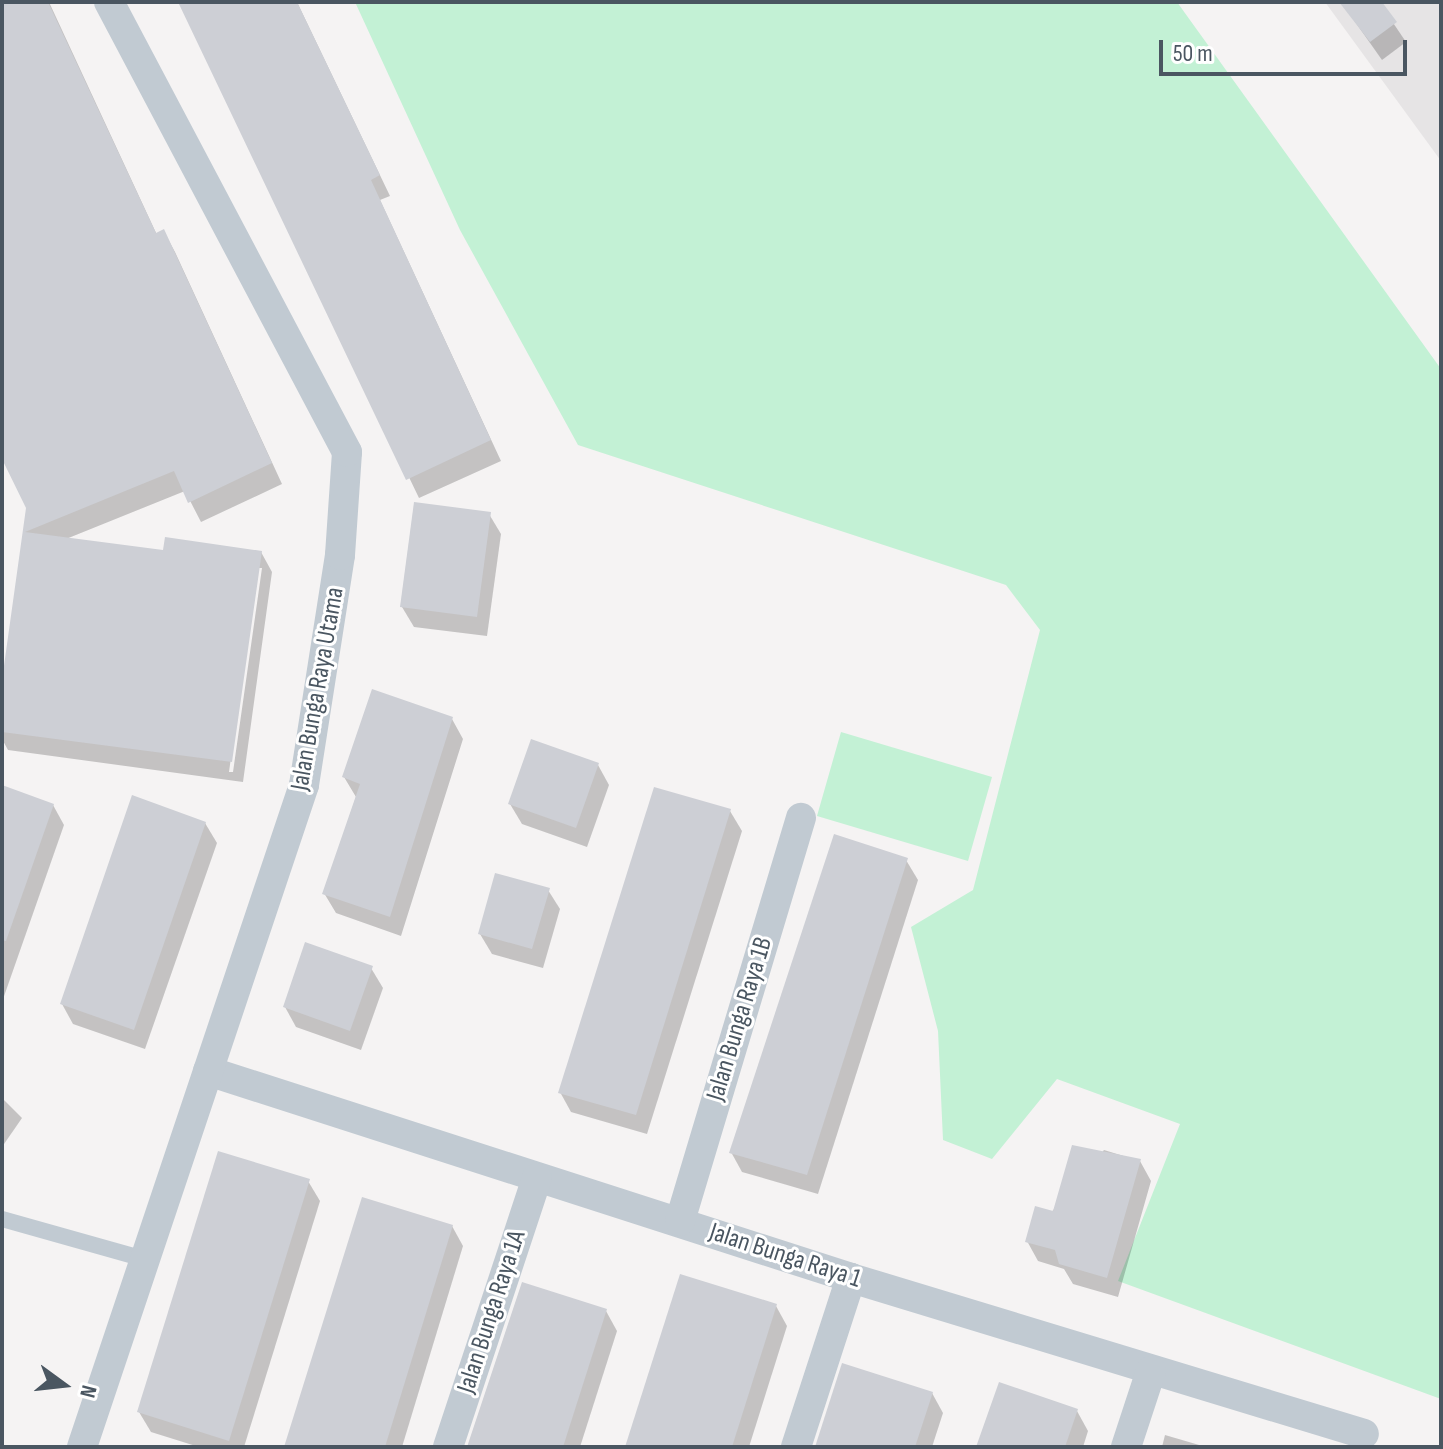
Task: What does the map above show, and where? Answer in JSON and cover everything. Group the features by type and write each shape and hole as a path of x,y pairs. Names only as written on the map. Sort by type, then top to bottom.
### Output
{"street":[{"name":"Jalan Bunga Raya Utama","path":"82,1447 141,1258 208,1071 304,785 340,555 347,452 109,2"},
{"name":"Jalan Bunga Raya 1B","path":"680,1221 801,818"},
{"name":"Jalan Bunga Raya 1","path":"208,1071 851,1278 1364,1434"},
{"name":"Jalan Bunga Raya 1A","path":"448,1447 537,1178"},
{"path":"796,1447 851,1278"},
{"path":"1126,1447 1151,1371"}],"lane":[{"path":"2,1219 141,1258"}],"shaded area":[{"path":"1325,2 1441,2 1441,161"}],"green space":[{"path":"355,2 1177,2 1441,369 1441,1399 1118,1281 1180,1124 1057,1079 992,1159 943,1140 938,1031 911,927 973,890 1040,630 1006,585 578,445 460,230"},
{"path":"841,732 992,777 968,861 817,816"}],"building":[{"path":"2,2 48,2 156,233 164,229 272,463 188,503 174,471 25,532 163,550 165,537 262,551 232,762 2,732 2,680 26,508 2,459"},
{"path":"178,2 297,2 380,175 371,180 491,440 406,480"},
{"path":"1339,2 1382,2 1397,22 1370,42"},
{"path":"414,502 491,512 477,617 400,607"},
{"path":"372,689 453,717 390,917 322,894 360,784 342,777"},
{"path":"531,739 599,763 576,828 508,804"},
{"path":"2,785 54,804 6,941 2,940"},
{"path":"654,787 731,809 636,1115 558,1093"},
{"path":"132,795 206,822 134,1030 60,1004"},
{"path":"834,834 908,858 807,1175 729,1153"},
{"path":"495,873 550,888 532,949 478,934"},
{"path":"305,942 373,966 350,1031 283,1007"},
{"path":"1072,1145 1141,1159 1107,1278 1059,1264 1055,1250 1025,1242 1035,1206 1053,1211"},
{"path":"218,1151 310,1179 229,1441 137,1412"},
{"path":"362,1197 453,1225 385,1447 284,1447"},
{"path":"680,1274 777,1304 732,1447 625,1447"},
{"path":"522,1282 607,1309 563,1447 467,1447"},
{"path":"842,1363 933,1392 915,1447 815,1447"},
{"path":"999,1382 1078,1409 1065,1447 976,1447"}]}
